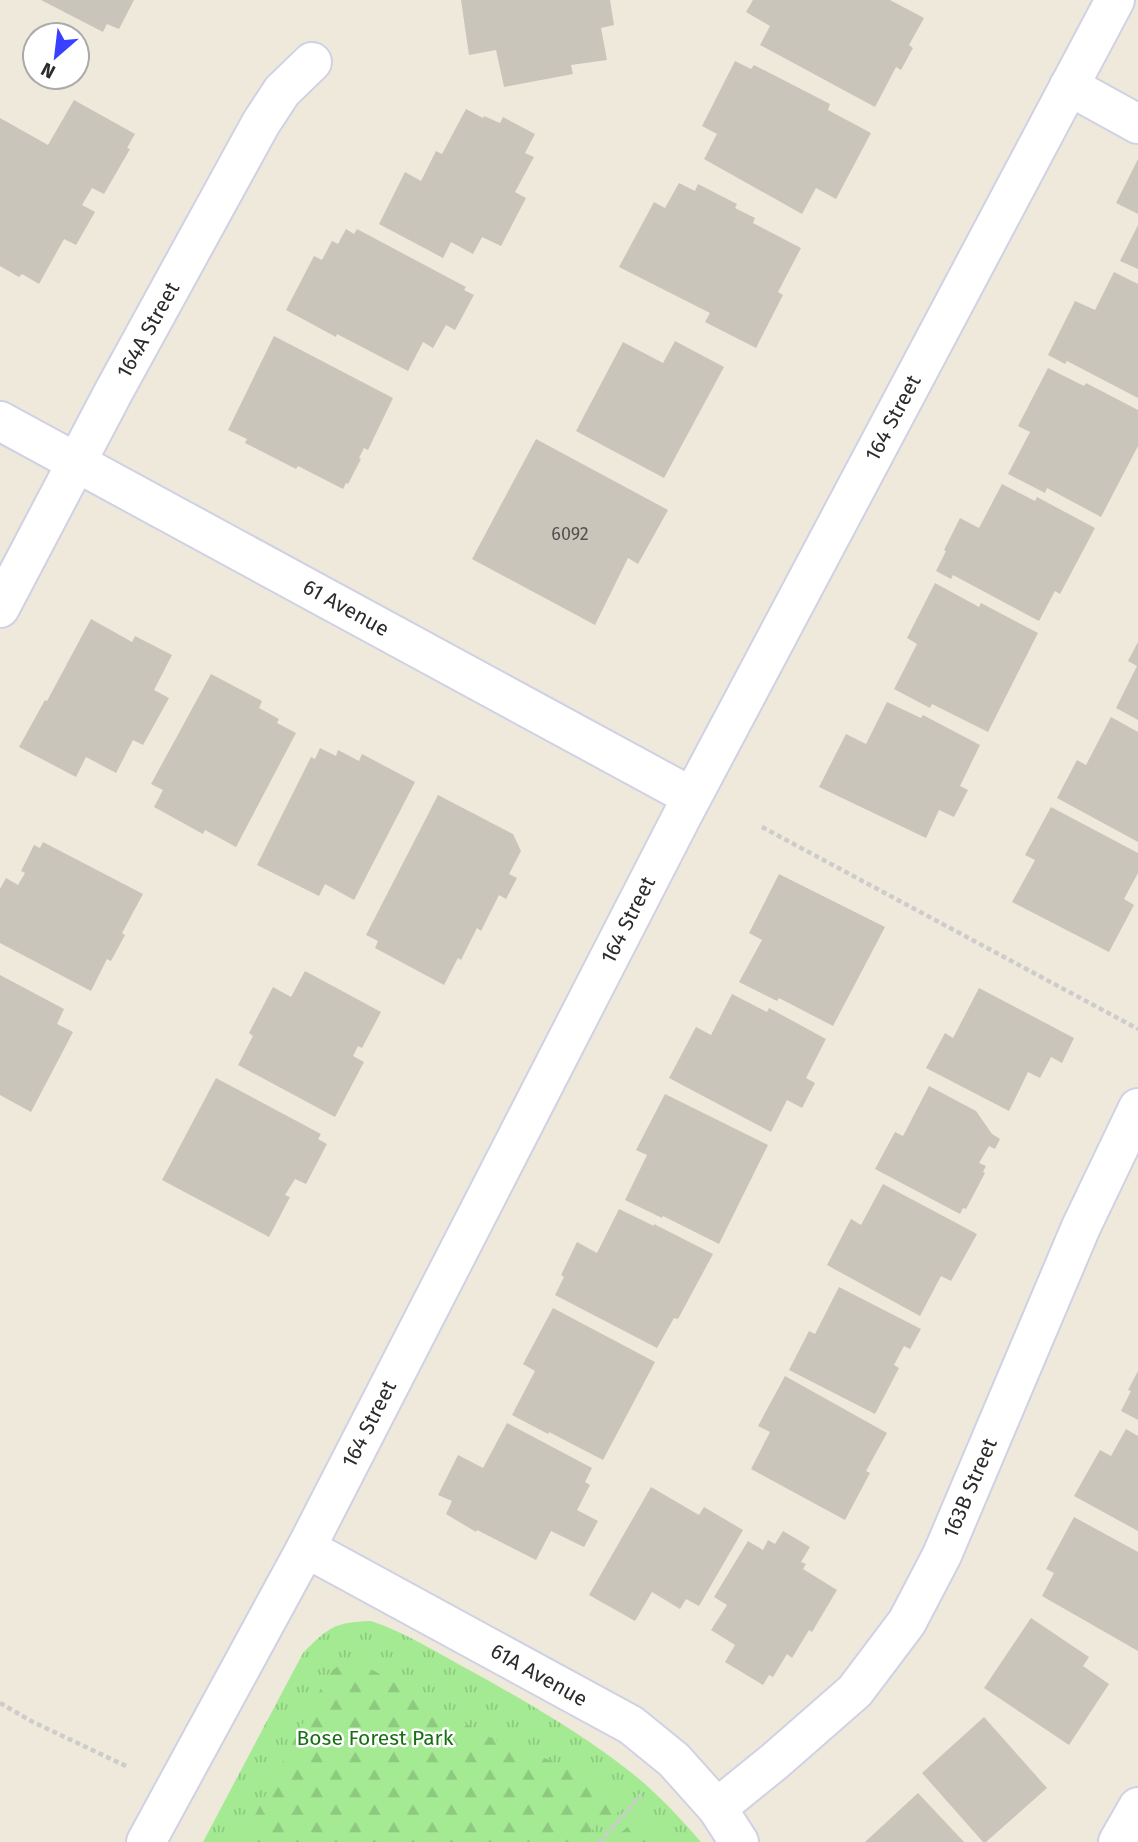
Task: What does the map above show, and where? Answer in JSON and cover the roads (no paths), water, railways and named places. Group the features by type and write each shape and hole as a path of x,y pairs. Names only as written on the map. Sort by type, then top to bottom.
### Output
{"street":[{"name":"164 Street","path":"146,1842 306,1548 692,797 1115,0"},
{"name":"164A Street","path":"0,608 76,461 261,123 282,91 312,62"},
{"path":"1069,86 1138,124"},
{"name":"61 Avenue","path":"0,421 692,797"},
{"name":"163B Street","path":"717,1808 775,1762 855,1691 906,1622 942,1555 1081,1227 1138,1108"},
{"name":"61A Avenue","path":"306,1548 631,1725 674,1760 717,1808 739,1842"},
{"path":"1118,1842 1138,1807"}],"park label":[{"name":"Bose Forest Park","path":"375,1738"}]}
